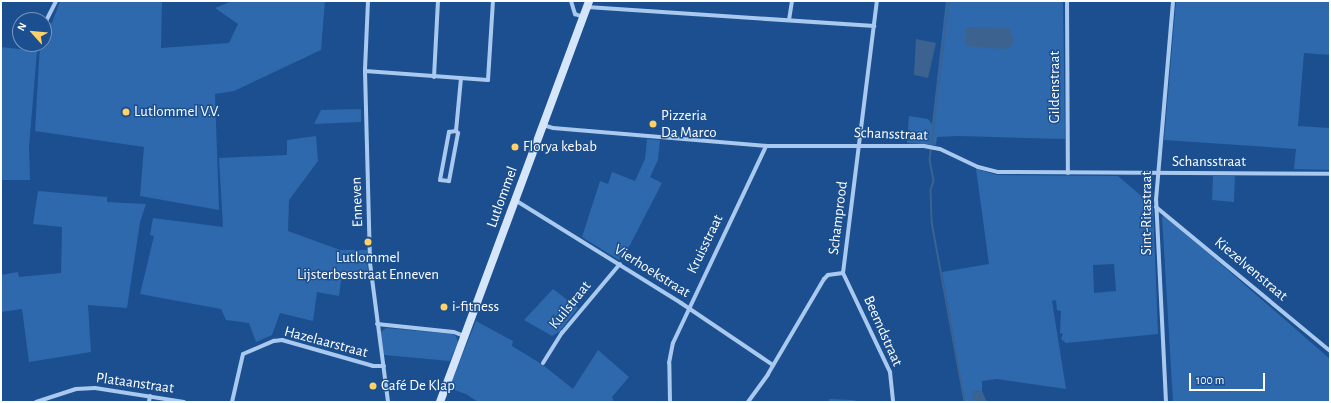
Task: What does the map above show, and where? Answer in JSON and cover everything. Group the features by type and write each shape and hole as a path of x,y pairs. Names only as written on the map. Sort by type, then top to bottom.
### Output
{"main road":[{"name":"Lutlommel","path":"440,402 588,4"}],"street":[{"path":"50,12 56,1"},
{"name":"Enneven","path":"368,1 365,71 370,263 388,402"},
{"path":"434,77 438,1"},
{"path":"365,71 488,80 493,1"},
{"path":"571,1 575,14 583,17"},
{"path":"789,20 792,1"},
{"name":"Schamprood","path":"748,402 773,365 824,279 828,275 843,273 878,1"},
{"name":"Gildenstraat","path":"1067,1 1068,173"},
{"name":"Sint-Ritastraat","path":"1166,402 1156,207 1173,1"},
{"path":"588,4 874,26"},
{"path":"456,131 449,132 440,180 449,181 458,133 456,131 461,78"},
{"name":"Schansstraat","path":"543,125 553,128 766,146 860,144 933,147 990,171 1068,173 1330,174"},
{"name":"Kruisstraat","path":"670,402 670,353 688,308 766,146"},
{"name":"Vierhoekstraat","path":"515,200 620,264 773,365"},
{"name":"Kiezelvenstraat","path":"1156,207 1330,351"},
{"name":"Kuilstraat","path":"543,363 562,333 620,264"},
{"name":"Beemdstraat","path":"843,273 890,372 893,402"},
{"path":"378,324 454,332 465,336"},
{"name":"Hazelaarstraat","path":"232,402 241,357 274,340 282,340 373,366 384,366"},
{"name":"Plataanstraat","path":"36,402 90,388 184,402"},
{"path":"57,396 58,402"},
{"path":"149,402 150,396"}],"shaded area":[{"name":"Lutlommel V.V.","path":"60,1 162,1 161,48 229,43 238,24 215,8 232,1 325,1 321,50 234,91 215,94 219,210 140,196 144,147 35,131 40,52 52,52 52,23"},
{"path":"946,1 1063,1 1065,139 958,136 937,137 936,145 907,143 909,116 928,119 932,124"},
{"path":"1176,1 1330,1 1330,55 1304,53 1298,126 1330,128 1330,170 1294,169 1296,149 1164,140"},
{"path":"966,27 1009,28 1014,40 1010,47 1005,49 965,46"},
{"path":"916,39 936,43 928,78 914,75"},
{"path":"1,47 12,48 12,52 37,52 29,147 30,180 1,180"},
{"path":"361,109 361,122 314,124 321,110"},
{"path":"316,136 318,161 289,200 288,231 340,250 367,250 368,276 342,273 339,296 317,292 313,321 280,313 272,335 256,342 249,323 226,320 221,309 140,294 154,236 150,235 153,218 223,227 219,158 287,155 287,140"},
{"path":"647,139 660,140 658,160 650,177 662,183 630,245 619,260 582,237 600,181 608,184 612,172 635,181 645,159"},
{"path":"976,169 997,175 1118,176 1153,206 1158,334 1066,343 1061,339 1063,334 1060,333 1061,311 1057,310 1056,300 1052,301 1066,389 997,379 982,381 982,391 973,392 974,402 965,402 942,272 989,264","holes":["1114,264 1116,291 1094,293 1093,265"]},
{"path":"1213,176 1235,176 1234,202 1212,200"},
{"path":"38,191 107,197 107,202 146,204 140,222 127,308 88,305 91,352 29,362 22,309 1,312 1,275 18,272 19,277 61,273 62,227 33,224"},
{"path":"1162,216 1168,218 1330,359 1330,402 1173,402"},
{"path":"553,289 578,308 559,332 552,336 524,320"},
{"path":"476,321 513,341 512,346 543,365 573,389 598,350 629,377 612,397 614,402 478,402 466,394 449,388"},
{"path":"386,328 453,334 456,336 458,342 450,361 384,355 381,332"},
{"path":"982,391 987,402 974,402 972,392"},
{"path":"829,399 852,400 863,402 830,402"}],"waterway":[{"path":"949,1 930,160 934,181 931,190 932,222 965,402"}],"place":[{"name":"Lutlommel V.V.","path":"126,112"},
{"name":"Pizzeria Da Marco","path":"653,124"},
{"name":"Florya kebab","path":"515,147"},
{"name":"Lutlommel Lijsterbesstraat Enneven","path":"368,242"},
{"name":"i-fitness","path":"444,307"},
{"name":"Café De Klap","path":"373,386"}]}
